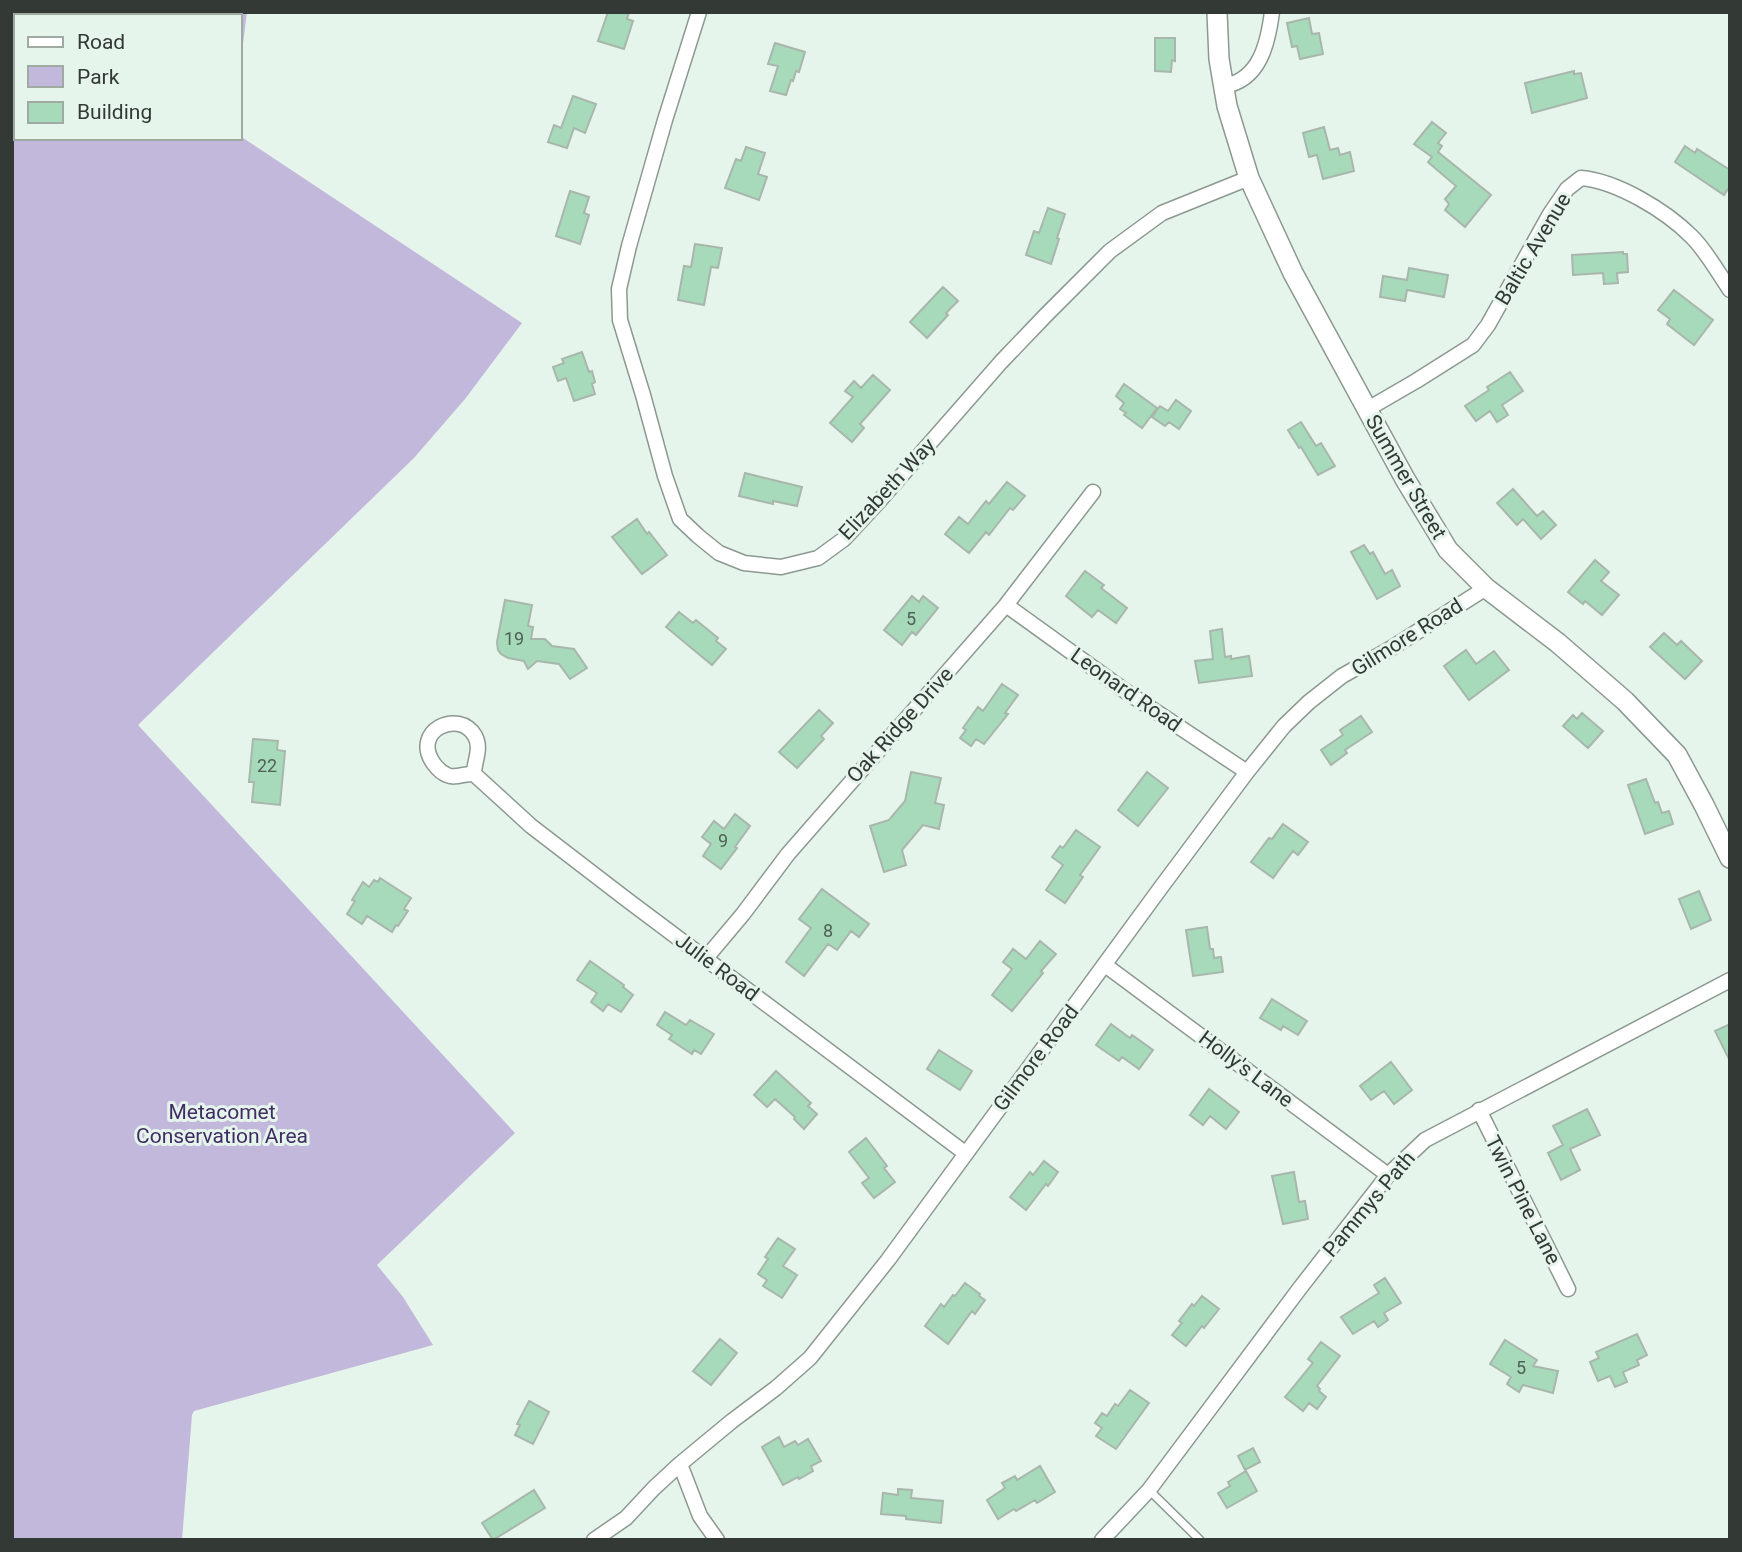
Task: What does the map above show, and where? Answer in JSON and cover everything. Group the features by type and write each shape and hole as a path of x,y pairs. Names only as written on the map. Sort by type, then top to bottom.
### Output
{"street":[{"name":"Elizabeth Way","path":"699,12 629,246 619,289 620,320 680,519 719,552 744,563 781,567 794,564 818,558 844,539 1010,353 1110,251 1162,213 1249,178"},
{"name":"Summer Street","path":"1217,12 1219,60 1227,106 1249,178 1293,274 1366,410 1448,550 1486,588 1558,643 1625,701 1677,755 1730,858"},
{"path":"1224,86 1237,84 1259,61 1269,37 1272,12"},
{"name":"Baltic Avenue","path":"1366,410 1473,345 1488,325 1550,214 1567,189 1581,178 1594,179 1631,195 1668,217 1693,238 1730,290"},
{"name":"Oak Ridge Drive","path":"706,958 788,854 1006,605 1093,492"},
{"name":"Gilmore Road","path":"594,1540 626,1518 680,1464 810,1358 888,1260 1247,772 1284,726 1309,702 1342,677 1486,588"},
{"name":"Leonard Road","path":"1006,605 1128,694 1247,772"},
{"name":"Julie Road","path":"474,774 531,826 965,1153"},
{"name":"Holly's Lane","path":"1105,965 1388,1175"},
{"name":"Pammys Path","path":"1102,1540 1149,1490 1388,1175 1424,1140 1730,980"},
{"name":"Twin Pine Lane","path":"1479,1110 1568,1289"},
{"path":"680,1464 700,1516 717,1540"}],"lane":[{"path":"1149,1490 1200,1540"}],"green space":[{"name":"Metacomet Conservation Area","path":"12,12 247,12 242,52 242,14 14,14 14,140 242,140 242,137 522,323 465,399 414,458 138,725 515,1133 377,1265 403,1297 433,1345 194,1411 182,1540 12,1540"}],"building":[{"path":"608,12 629,12 627,19 633,21 624,49 598,41"},
{"path":"1309,18 1312,34 1319,33 1323,54 1300,59 1297,46 1292,47 1287,23"},
{"path":"1155,38 1175,38 1175,61 1172,60 1171,72 1155,71"},
{"path":"775,43 805,52 799,72 796,71 786,95 770,91 778,66 768,64"},
{"path":"1574,71 1574,74 1581,73 1587,98 1532,113 1525,83"},
{"path":"573,96 596,104 585,133 574,128 567,148 548,142 554,125 561,128"},
{"path":"1432,122 1446,133 1438,143 1442,146 1438,152 1491,195 1465,227 1445,210 1449,204 1445,199 1456,186 1428,162 1432,157 1414,144"},
{"path":"1324,127 1330,150 1338,148 1340,155 1350,152 1354,171 1323,179 1317,155 1309,157 1303,133"},
{"path":"1685,146 1695,153 1697,149 1730,170 1730,186 1724,195 1675,162"},
{"path":"746,147 765,153 758,174 767,177 759,200 725,188 736,159 741,161"},
{"path":"570,191 589,197 584,213 589,215 580,244 556,236"},
{"path":"1048,208 1065,214 1051,264 1026,255 1034,231 1039,233"},
{"path":"695,244 722,248 718,268 711,267 704,305 678,300 684,266 691,267"},
{"path":"1627,254 1628,272 1617,273 1618,283 1604,284 1603,273 1573,275 1572,255"},
{"path":"1409,268 1448,275 1444,297 1407,290 1405,301 1380,297 1383,276 1407,280"},
{"path":"943,287 958,301 927,338 910,322"},
{"path":"1674,290 1713,320 1694,345 1667,324 1670,319 1658,310"},
{"path":"582,352 589,372 592,371 595,394 574,401 566,378 558,381 553,367 564,363 562,359"},
{"path":"1510,372 1523,391 1502,405 1508,415 1497,422 1490,411 1476,421 1465,406"},
{"path":"873,375 890,390 860,424 864,428 852,442 830,423 853,397 845,391 854,381 861,388"},
{"path":"1124,384 1157,408 1142,428 1120,409 1124,403 1116,396"},
{"path":"1176,400 1191,411 1179,429 1169,422 1165,426 1152,417 1160,406 1168,411"},
{"path":"1301,422 1316,446 1321,443 1335,466 1318,475 1288,430"},
{"path":"745,473 802,487 797,506 773,501 773,504 739,496"},
{"path":"1007,482 1025,496 1013,510 1010,508 989,535 986,532 969,553 945,534 959,517 968,524 986,501 989,504"},
{"path":"1513,489 1537,516 1543,511 1556,525 1541,539 1523,519 1517,525 1497,503"},
{"path":"637,519 667,555 642,574 612,537"},
{"path":"1364,545 1370,554 1373,552 1385,574 1392,570 1400,586 1377,599 1351,552"},
{"path":"1595,560 1609,572 1601,581 1619,595 1602,615 1568,592"},
{"path":"1085,571 1104,585 1101,588 1127,608 1116,623 1098,610 1092,617 1066,596"},
{"path":"912,596 919,602 923,596 938,608 916,635 912,632 902,645 884,630"},
{"path":"505,600 532,605 528,626 533,627 531,639 545,639 552,646 574,649 587,668 570,679 559,664 537,661 528,669 524,661 501,654 497,642"},
{"path":"679,612 693,623 696,620 718,638 716,641 726,649 712,665 666,627"},
{"path":"1222,629 1225,657 1231,656 1231,659 1249,656 1252,676 1199,683 1195,661 1213,659 1210,631"},
{"path":"1664,633 1677,645 1681,641 1702,661 1685,679 1650,647"},
{"path":"1466,650 1476,664 1494,651 1509,670 1469,700 1444,666"},
{"path":"1002,684 1018,695 1005,713 1008,714 984,744 976,739 971,746 960,738 966,730 963,728 978,707 983,711"},
{"path":"819,710 833,723 821,736 824,739 797,768 779,752"},
{"path":"1582,713 1603,731 1588,748 1563,726 1573,715 1577,719"},
{"path":"1361,716 1372,732 1345,750 1347,753 1331,765 1321,750 1343,735 1340,730"},
{"path":"253,739 278,741 277,750 285,751 280,805 252,802 254,782 249,782"},
{"path":"911,772 941,778 935,803 944,805 939,829 923,825 902,850 906,865 884,872 870,826 889,820 905,801"},
{"path":"1147,772 1168,788 1138,826 1118,810"},
{"path":"1646,779 1655,803 1658,802 1662,813 1669,811 1673,824 1645,834 1628,785"},
{"path":"735,814 750,826 721,869 703,856 711,844 702,837 714,821 724,829"},
{"path":"1283,824 1308,842 1298,855 1293,851 1273,878 1251,862"},
{"path":"1076,830 1100,847 1080,875 1083,877 1065,903 1046,890 1063,865 1052,857 1060,846 1063,848"},
{"path":"380,878 411,898 404,909 408,911 392,932 367,916 362,924 347,914 363,882 369,887 374,880 378,882"},
{"path":"822,889 869,924 859,937 851,931 837,950 828,944 804,976 786,962 811,928 799,919"},
{"path":"1699,891 1711,920 1691,929 1679,899"},
{"path":"1207,927 1210,949 1213,949 1214,958 1221,957 1223,972 1193,976 1186,930"},
{"path":"1040,941 1056,954 1012,1011 992,995 1012,969 1003,962 1013,949 1026,959"},
{"path":"590,961 624,985 633,995 621,1012 608,1004 603,1011 591,1002 597,993 577,980"},
{"path":"1272,999 1307,1021 1298,1035 1283,1026 1281,1030 1260,1018"},
{"path":"665,1012 686,1025 690,1020 714,1034 701,1054 694,1050 692,1054 669,1039 672,1035 657,1025"},
{"path":"1111,1024 1153,1050 1139,1069 1122,1057 1119,1061 1096,1045"},
{"path":"1730,1024 1730,1061 1715,1031"},
{"path":"939,1050 972,1071 960,1090 927,1069"},
{"path":"1391,1062 1412,1090 1394,1104 1384,1091 1371,1100 1360,1086"},
{"path":"776,1071 811,1103 808,1106 817,1114 804,1129 775,1099 767,1107 754,1095"},
{"path":"1209,1089 1239,1112 1226,1129 1210,1116 1203,1125 1190,1115"},
{"path":"1587,1109 1600,1135 1570,1149 1580,1170 1561,1180 1548,1153 1563,1145 1553,1126"},
{"path":"866,1138 887,1166 884,1168 895,1182 874,1198 862,1183 869,1178 849,1152"},
{"path":"1044,1161 1058,1172 1026,1210 1010,1197 1030,1172 1033,1175"},
{"path":"1294,1172 1299,1202 1305,1201 1308,1219 1283,1224 1272,1176"},
{"path":"778,1238 795,1249 783,1266 797,1275 782,1298 763,1286 767,1280 758,1274 768,1259 765,1257"},
{"path":"1385,1278 1401,1303 1384,1313 1388,1320 1378,1327 1374,1321 1353,1334 1341,1317 1379,1293 1374,1285"},
{"path":"965,1283 985,1300 975,1314 972,1311 948,1344 925,1326 941,1304 944,1307"},
{"path":"1202,1296 1219,1309 1186,1346 1172,1335 1192,1304 1194,1306"},
{"path":"1637,1334 1647,1355 1637,1360 1639,1365 1623,1372 1627,1382 1615,1387 1610,1376 1598,1381 1590,1362 1599,1358 1596,1352"},
{"path":"720,1339 737,1353 711,1385 693,1371"},
{"path":"1505,1340 1537,1360 1533,1366 1558,1371 1553,1393 1523,1385 1519,1392 1507,1384 1511,1377 1490,1364"},
{"path":"1321,1342 1340,1356 1317,1386 1326,1397 1317,1409 1309,1403 1303,1411 1285,1397 1313,1363 1308,1359"},
{"path":"1130,1390 1149,1403 1116,1449 1096,1436 1102,1428 1095,1423 1102,1413 1107,1416 1115,1404 1118,1406"},
{"path":"529,1401 549,1412 533,1444 515,1435 520,1425 517,1424"},
{"path":"779,1437 784,1447 795,1441 798,1445 808,1439 821,1461 811,1466 813,1471 783,1485 762,1447"},
{"path":"1253,1448 1260,1462 1245,1470 1238,1456"},
{"path":"1040,1466 1055,1492 1037,1503 1035,1500 998,1519 987,1500 1005,1488 1002,1483 1015,1476 1017,1480"},
{"path":"1246,1471 1257,1491 1227,1508 1218,1493 1230,1486 1228,1482"},
{"path":"898,1489 912,1490 911,1498 943,1501 941,1523 881,1514 883,1493 898,1495"},
{"path":"534,1490 545,1508 493,1540 482,1523"}]}
